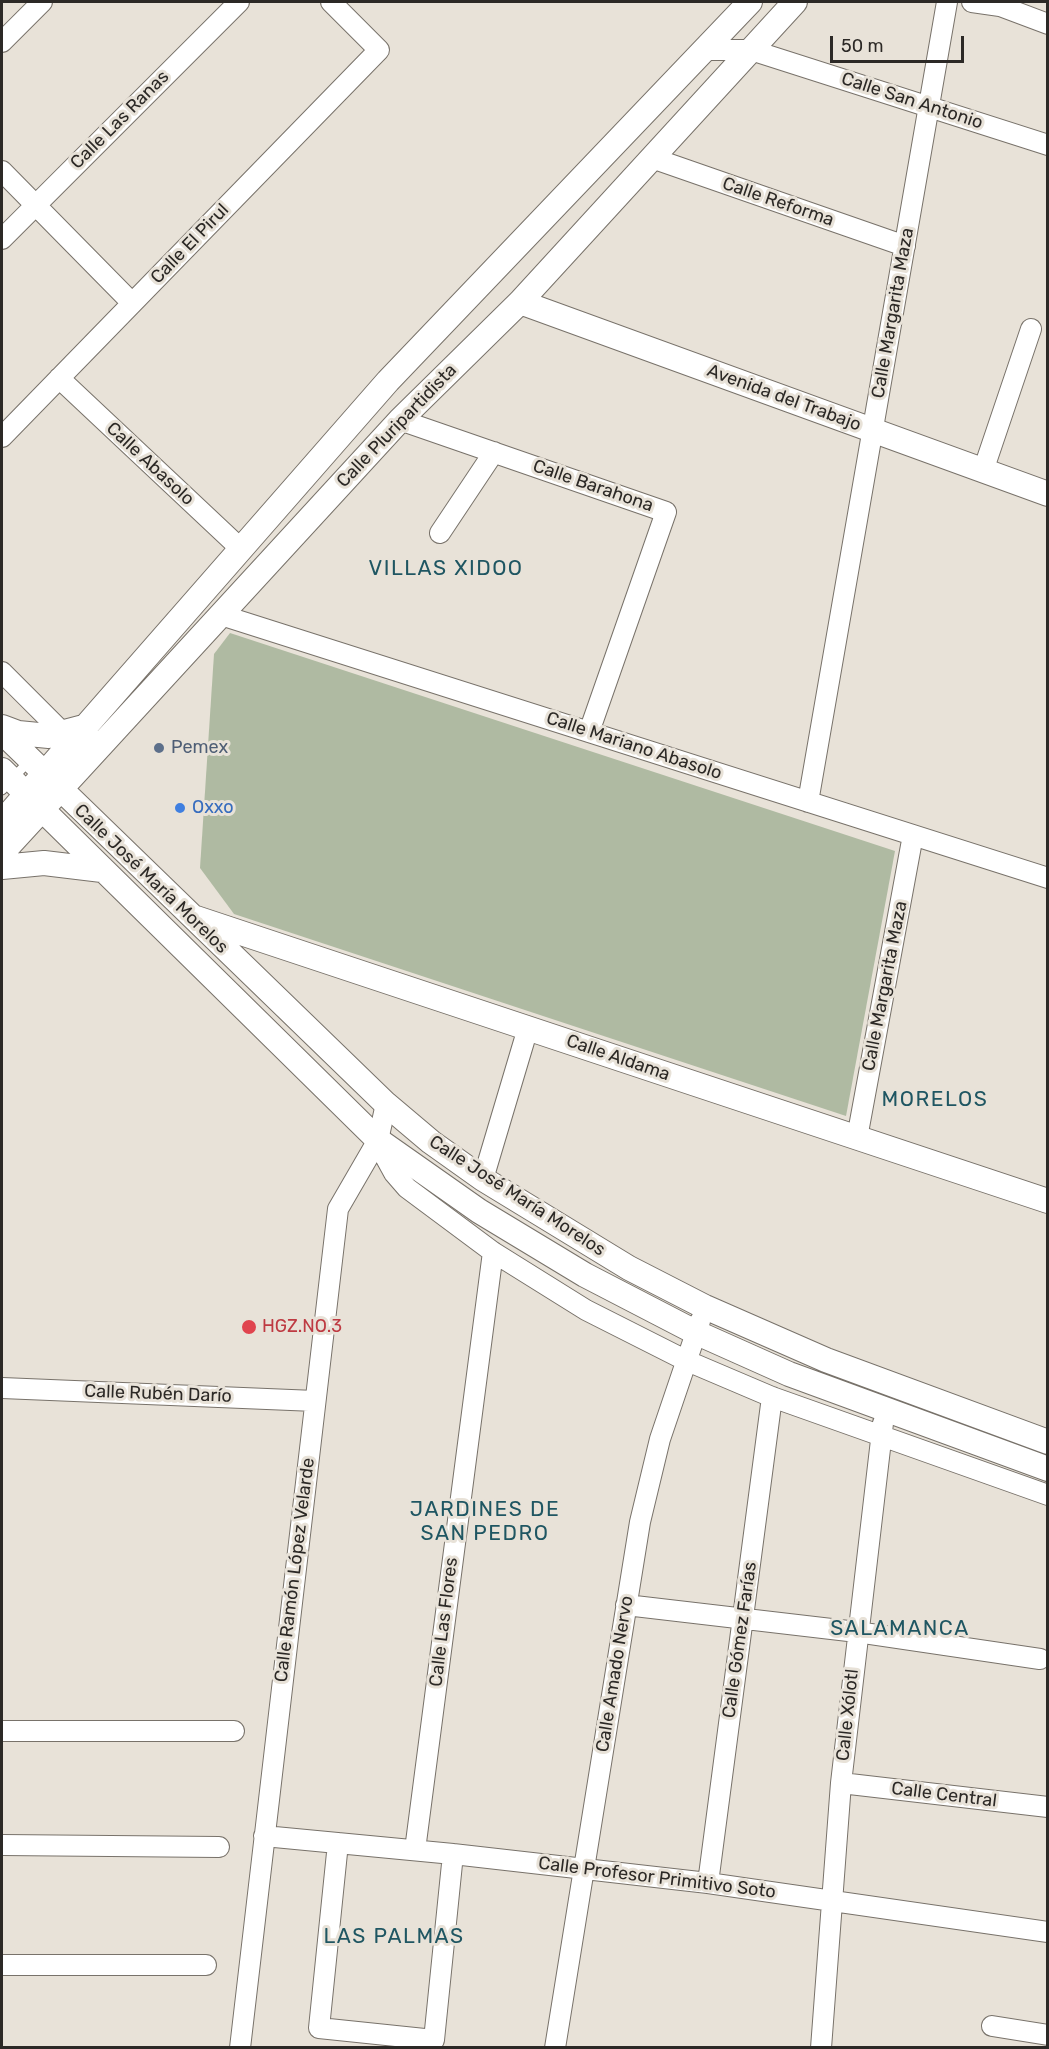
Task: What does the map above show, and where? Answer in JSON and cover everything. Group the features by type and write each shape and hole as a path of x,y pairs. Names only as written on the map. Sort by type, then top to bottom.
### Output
{"street":[{"path":"2,42 42,2"},
{"name":"Calle Las Ranas","path":"2,239 239,2"},
{"name":"Calle El Pirul","path":"2,437 379,50 331,2"},
{"name":"Calle Pluripartidista","path":"44,775 388,381 750,2"},
{"name":"Calle Pluripartidista","path":"2,822 16,789 44,775 221,615 400,420 520,302 795,2"},
{"name":"Calle Margarita Maza","path":"808,802 947,2"},
{"path":"972,2 1000,6 1047,24"},
{"name":"Calle San Antonio","path":"705,50 751,50 929,105 1047,145"},
{"name":"Calle Reforma","path":"652,158 904,246"},
{"path":"2,171 132,303"},
{"path":"551,211 579,236"},
{"name":"Avenida del Trabajo","path":"520,302 1047,494"},
{"path":"982,471 1031,329"},
{"name":"Calle Abasolo","path":"59,378 242,549"},
{"name":"Calle Barahona","path":"400,420 666,512 589,732"},
{"path":"440,533 494,452"},
{"name":"Calle Mariano Abasolo","path":"221,615 1047,878"},
{"path":"2,672 64,734"},
{"path":"2,727 33,736 64,734 87,726"},
{"name":"Calle José María Morelos","path":"2,732 188,915 386,1104 431,1142 483,1179 629,1268 705,1307 796,1348 1047,1442"},
{"name":"Calle Pluripartidista","path":"2,853 16,789"},
{"name":"Calle José María Morelos","path":"16,789 102,870 378,1141 437,1182 532,1244 594,1280 695,1332 789,1374 1047,1469"},
{"name":"Calle Margarita Maza","path":"857,1138 913,835"},
{"path":"2,867 44,863 102,870"},
{"name":"Calle Aldama","path":"188,915 1047,1201"},
{"path":"483,1179 528,1028"},
{"name":"Calle Ramón López Velarde","path":"240,2048 338,1209 378,1141 386,1104"},
{"path":"378,1141 394,1173 407,1188 493,1252 586,1310 685,1360 772,1397 1047,1495"},
{"name":"Calle Las Flores","path":"414,1850 493,1252"},
{"name":"Calle Amado Nervo","path":"555,2048 626,1605 647,1491 660,1439 685,1360 705,1307"},
{"name":"Calle Xólotl","path":"820,2048 841,1783 888,1384"},
{"name":"Calle Rubén Darío","path":"2,1388 315,1401"},
{"name":"Calle Gómez Farías","path":"708,1883 772,1397"},
{"path":"998,1478 1006,1454"},
{"path":"626,1605 857,1632 1040,1659"},
{"path":"2,1731 234,1731"},
{"name":"Calle Central","path":"841,1783 1047,1807"},
{"name":"Calle Profesor Primitivo Soto","path":"264,1836 453,1854 708,1883 1047,1932"},
{"path":"338,1843 319,2028 434,2040 453,1854"},
{"path":"2,1845 219,1847"},
{"path":"2,1965 206,1965"},
{"path":"992,2026 1047,2035"}],"green space":[{"path":"230,633 895,851 846,1116 234,914 200,868 214,654"}],"place":[{"name":"Pemex","path":"159,748"},
{"name":"Oxxo","path":"180,808"},
{"name":"HGZ.NO.3","path":"249,1327"}],"district":[{"name":"VILLAS XIDOO","path":"446,569"},
{"name":"MORELOS","path":"935,1100"},
{"name":"JARDINES DE SAN PEDRO","path":"485,1522"},
{"name":"SALAMANCA","path":"900,1629"},
{"name":"LAS PALMAS","path":"394,1937"}]}
